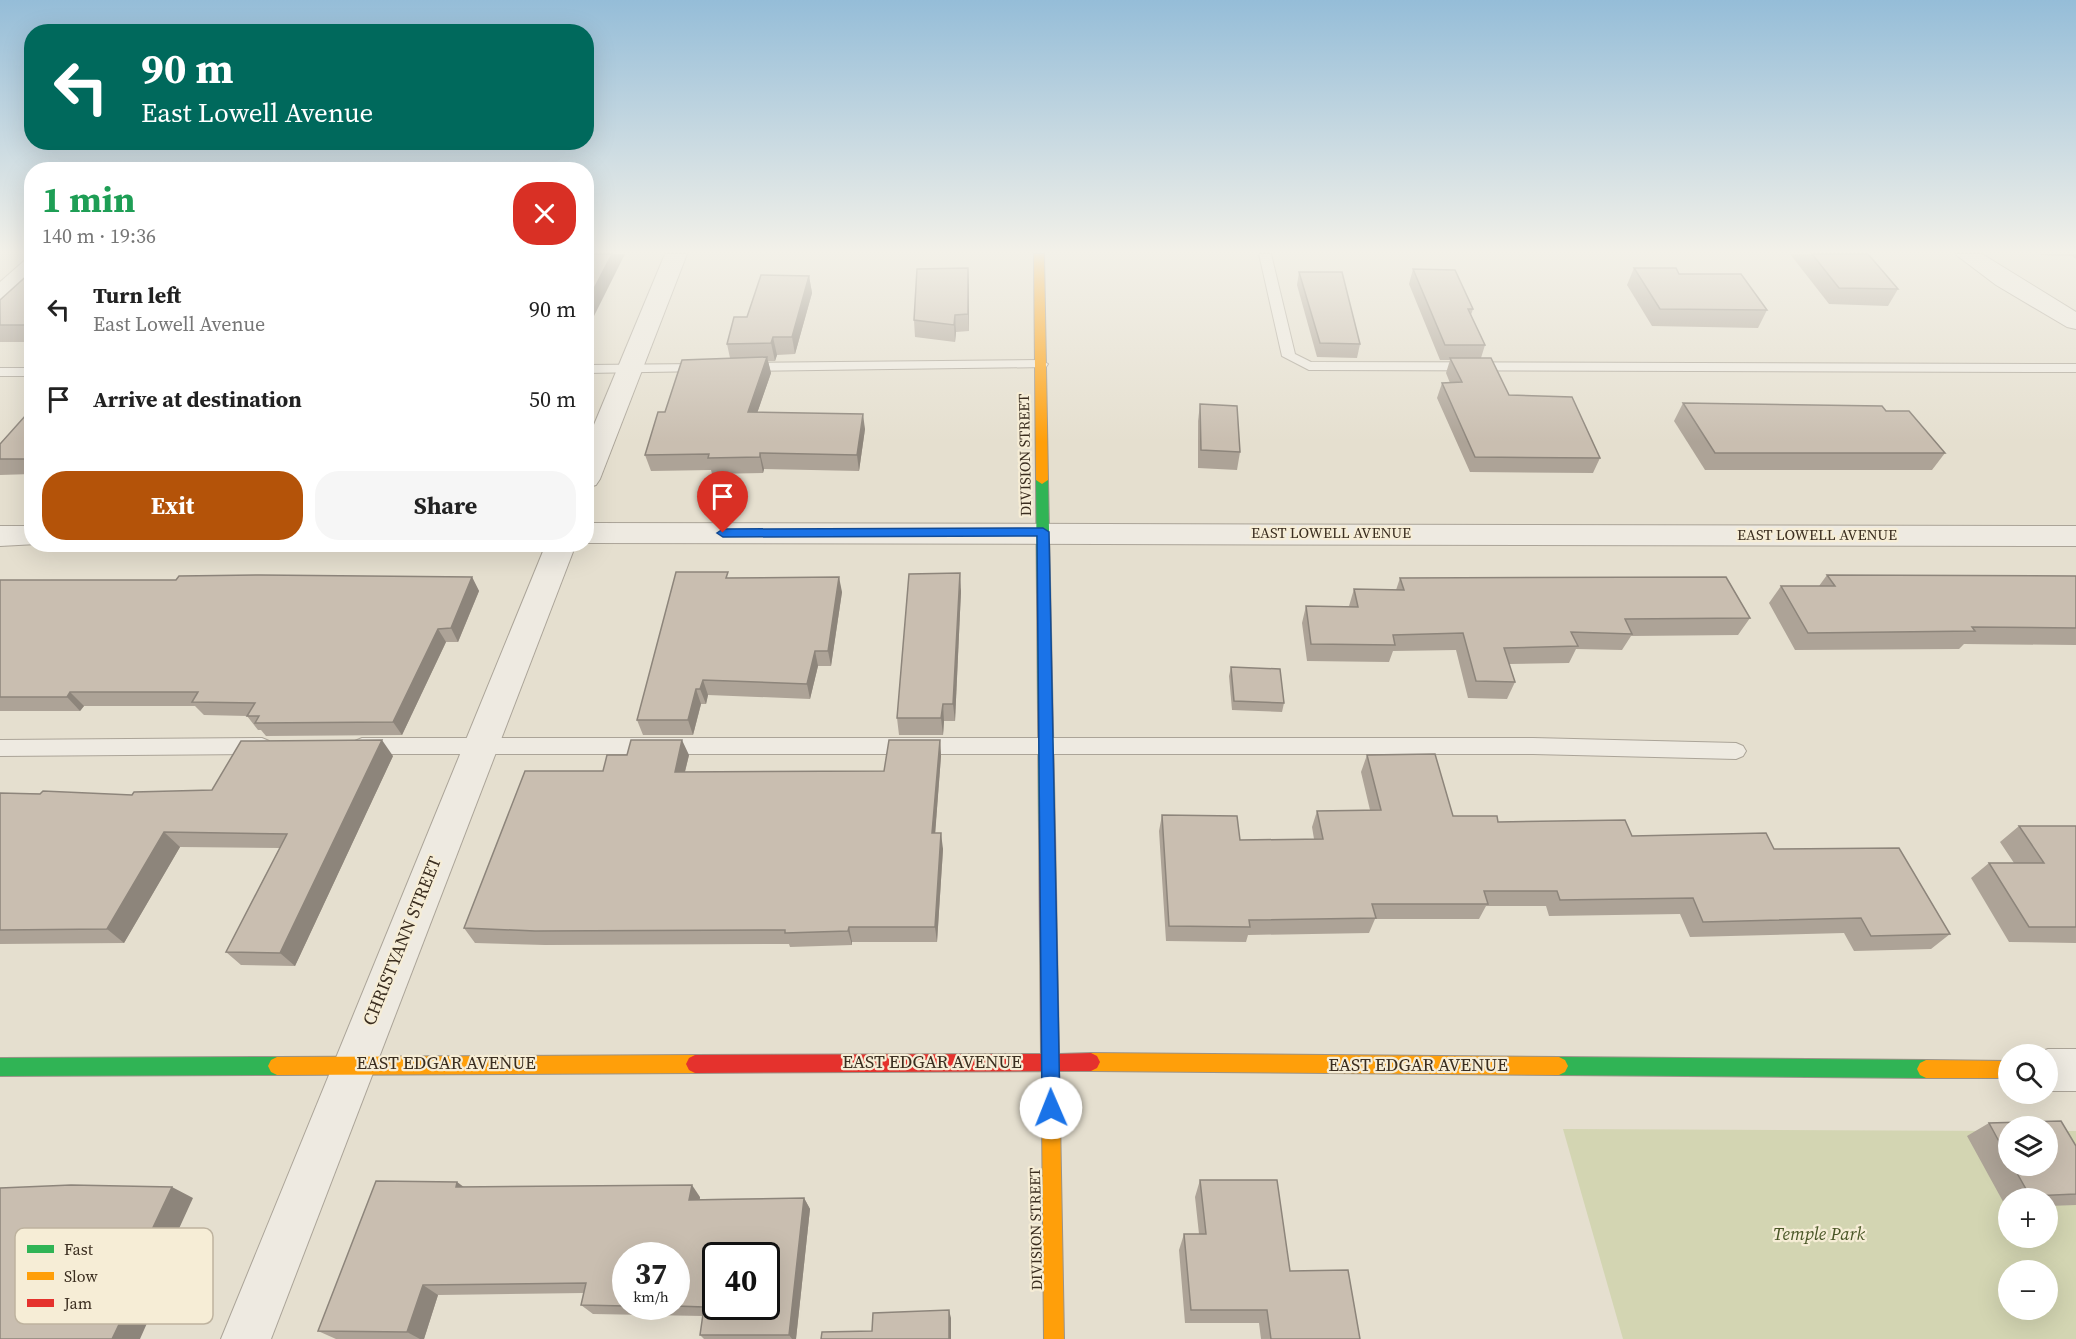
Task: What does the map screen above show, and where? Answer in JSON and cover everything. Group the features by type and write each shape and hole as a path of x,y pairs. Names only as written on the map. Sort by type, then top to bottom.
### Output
{"street":[{"path":"594,459 652,316"},
{"name":"DIVISION STREET","path":"1040,316 1054,1339"},
{"name":"EAST LOWELL AVENUE","path":"594,533 1043,532 2076,536"},
{"path":"0,536 24,536"},
{"name":"CHRISTYANN STREET","path":"246,1339 558,552"},
{"name":"EAST EDGAR AVENUE","path":"0,1067 1050,1062 1998,1070"},
{"path":"2058,1070 2076,1070"}],"lane":[{"path":"1280,316 1289,356 1309,366 2076,368"},
{"path":"594,369 1041,364"},
{"path":"0,372 24,372"},
{"path":"0,748 280,746"},
{"path":"339,746 1533,746 1736,751"}],"green space":[{"name":"Temple Park","path":"1563,1129 1998,1131 1998,1176 2058,1176 2058,1131 2076,1131 2076,1339 1623,1339"}],"building":[{"path":"0,316 24,316 24,325 0,325"},
{"path":"798,316 792,337 773,337 771,343 727,344 734,317"},
{"path":"914,316 955,316 954,325 914,320"},
{"path":"1312,316 1353,316 1360,344 1320,343"},
{"path":"1433,316 1472,316 1485,345 1445,345"},
{"path":"767,357 748,412 863,414 857,455 760,453 760,457 708,458 709,454 645,455 658,412 665,412 682,360"},
{"path":"1450,358 1491,358 1509,395 1572,397 1600,458 1475,457 1442,383 1462,382"},
{"path":"1683,403 1882,406 1886,411 1909,411 1945,453 1715,453"},
{"path":"1200,404 1237,406 1240,452 1201,450"},
{"path":"24,417 24,459 0,459 0,444"},
{"path":"676,572 728,572 726,578 839,577 828,651 815,651 807,684 703,680 700,689 696,689 688,720 637,720"},
{"path":"960,573 953,704 943,704 941,718 897,718 909,574"},
{"path":"1827,575 2076,576 2076,628 1972,627 1975,631 1808,633 1781,586 1835,586"},
{"path":"179,576 472,577 451,628 438,629 393,722 255,723 259,716 247,716 255,703 192,702 198,692 70,692 67,697 0,697 0,580 176,580"},
{"path":"1726,577 1750,618 1625,619 1632,634 1571,632 1578,646 1504,648 1515,682 1476,681 1463,633 1393,635 1395,645 1311,644 1306,606 1358,607 1354,589 1404,590 1400,578"},
{"path":"1231,667 1280,669 1284,703 1234,701"},
{"path":"382,740 280,953 226,952 287,834 164,832 107,929 0,930 0,793 40,794 43,791 132,795 134,792 212,790 241,741"},
{"path":"631,740 682,740 675,772 884,771 889,740 940,740 932,833 941,833 935,927 849,927 848,931 785,933 785,930 535,931 464,928 525,771 603,771 607,755 627,755"},
{"path":"1435,754 1453,816 1497,816 1498,822 1625,820 1632,836 1766,833 1774,849 1899,848 1950,934 1871,936 1861,918 1703,922 1693,898 1560,900 1557,891 1484,891 1488,904 1372,904 1376,918 1249,920 1250,927 1169,926 1162,815 1237,816 1240,840 1323,839 1317,811 1381,810 1367,755"},
{"path":"2019,826 2076,826 2076,927 2029,927 1989,863 2044,863"},
{"path":"2058,1121 2061,1121 2076,1146 2076,1194 2058,1195 2058,1188 2025,1188 2019,1176 2058,1176"},
{"path":"1989,1123 1998,1123 1998,1140"},
{"path":"1200,1180 1277,1180 1290,1271 1348,1270 1360,1339 1271,1339 1267,1310 1191,1310 1184,1234 1206,1234"},
{"path":"376,1181 457,1182 456,1187 692,1185 689,1200 804,1198 789,1335 700,1335 702,1320 780,1320 780,1242 702,1242 702,1307 690,1306 690,1242 612,1242 612,1306 581,1305 586,1283 423,1285 407,1332 318,1331"},
{"path":"71,1185 172,1187 153,1228 15,1228 15,1324 119,1324 112,1339 0,1339 0,1188"},
{"path":"949,1310 949,1339 821,1339 822,1332 872,1331 873,1313"}],"traffic: fast":[{"path":"1042,480 1047,831"},
{"path":"0,1067 277,1066"},
{"path":"1559,1066 1926,1069"}],"traffic: slow":[{"path":"1040,316 1042,480"},
{"path":"1091,1062 1559,1066"},
{"path":"277,1066 695,1064"},
{"path":"1926,1069 1998,1070"},
{"path":"1051,1117 1054,1339"}],"traffic: jam":[{"path":"1047,831 1051,1117"},
{"path":"695,1064 1091,1062"}],"route":[{"path":"723,533 1043,532 1051,1108"}]}
